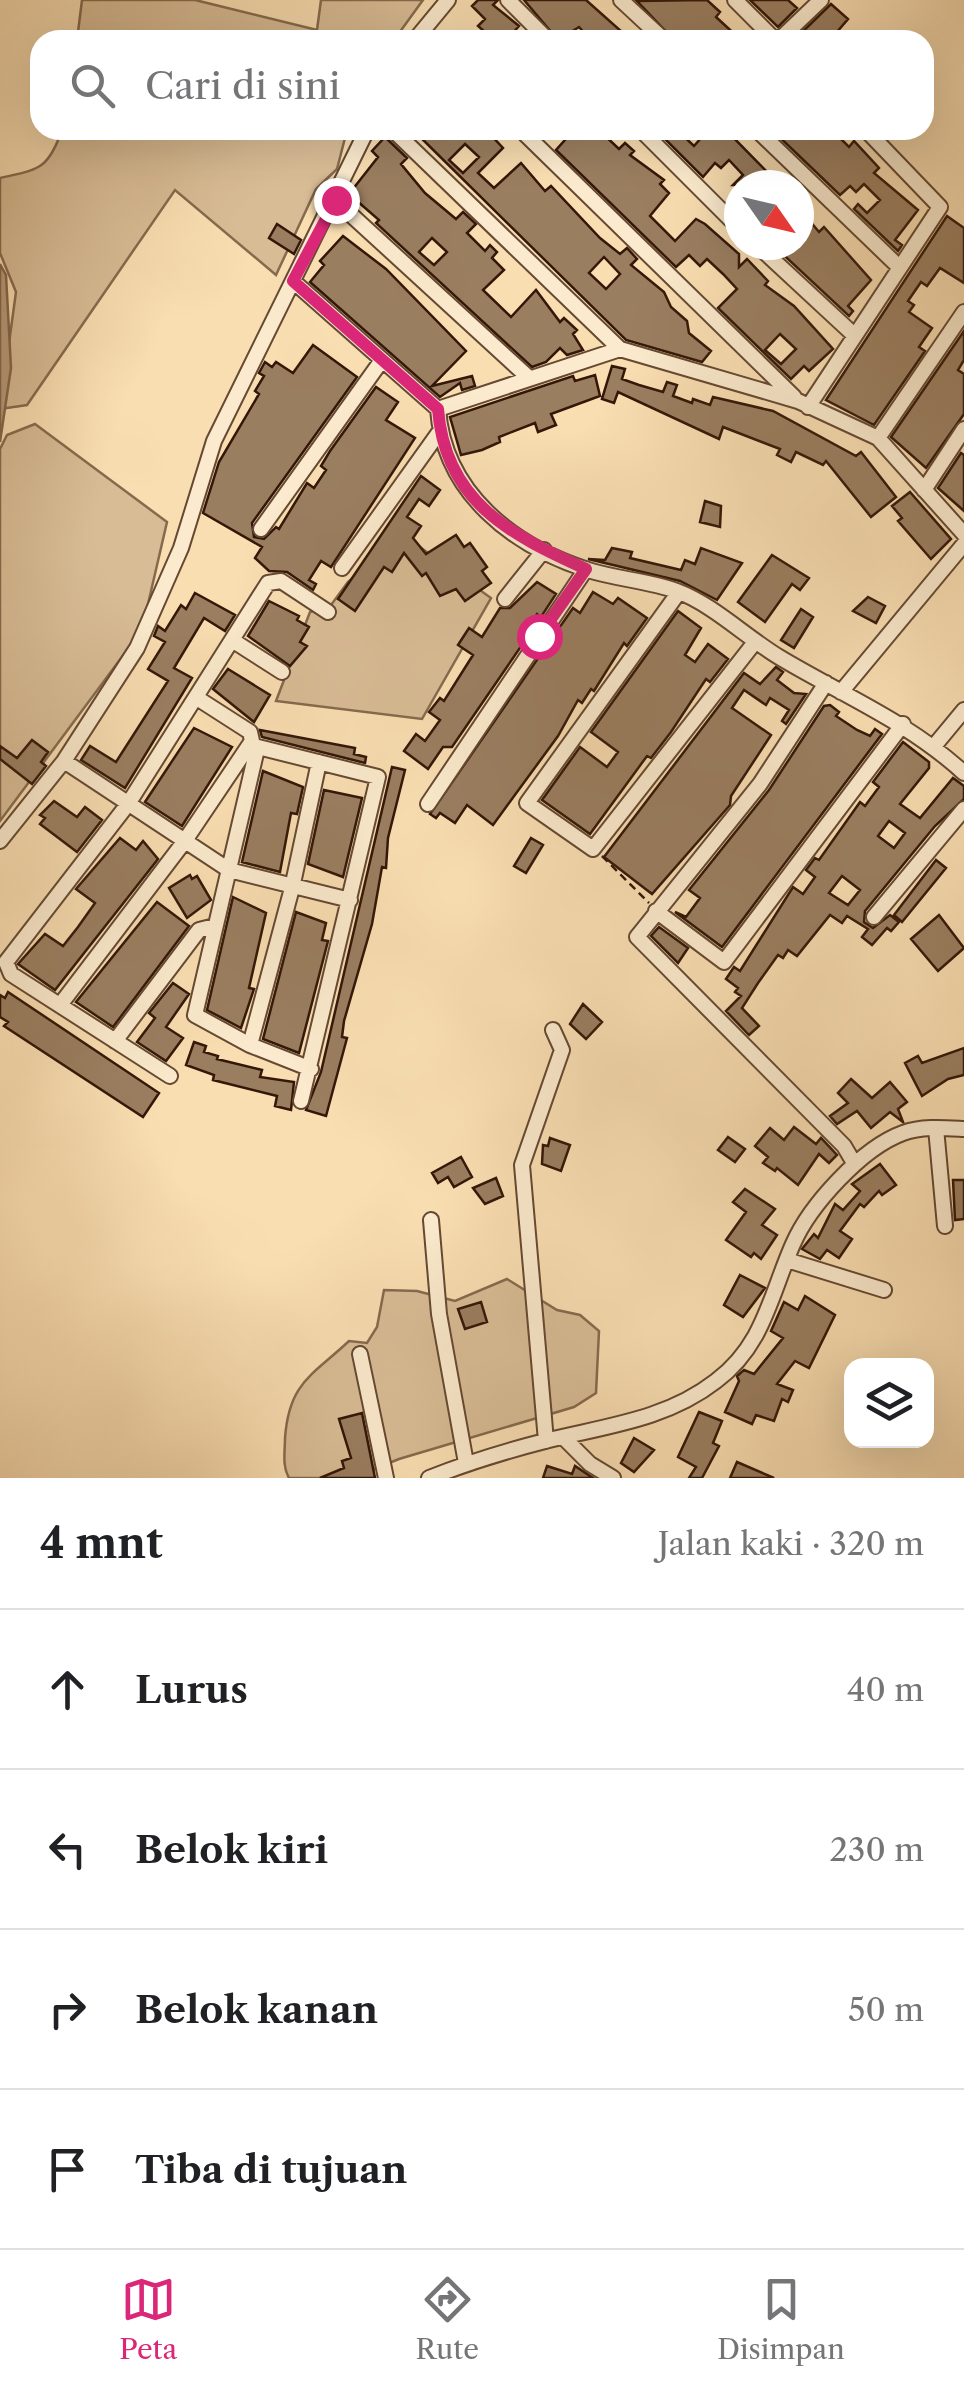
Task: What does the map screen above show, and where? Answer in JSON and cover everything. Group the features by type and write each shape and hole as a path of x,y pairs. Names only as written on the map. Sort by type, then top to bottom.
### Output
{"street":[{"path":"425,30 448,0"},
{"path":"508,0 538,30"},
{"path":"621,0 653,30"},
{"path":"735,0 766,30"},
{"path":"788,30 822,0"},
{"path":"0,841 64,762 137,648 161,600 214,440 363,140"},
{"path":"403,140 620,349 803,404 878,438 964,534"},
{"path":"532,140 803,404"},
{"path":"652,140 724,213"},
{"path":"768,140 898,266"},
{"path":"803,404 854,336 940,207 876,140"},
{"path":"336,200 528,377"},
{"path":"773,260 854,336"},
{"path":"293,281 438,409 440,431 478,506 506,530 586,569 679,592 755,642 903,724 935,745 964,774"},
{"path":"878,438 964,312"},
{"path":"438,409 620,349"},
{"path":"262,529 382,360"},
{"path":"924,490 964,430"},
{"path":"342,568 440,431"},
{"path":"841,692 964,544"},
{"path":"505,599 544,550"},
{"path":"428,804 586,569"},
{"path":"170,1076 11,974 5,964 128,804 274,580 328,612"},
{"path":"679,592 527,803 593,849 755,642"},
{"path":"232,640 282,672"},
{"path":"826,683 760,784 637,937 844,1146 854,1163"},
{"path":"197,698 250,732 254,747 195,1016 250,1045 310,1069"},
{"path":"935,745 964,710"},
{"path":"656,911 724,962 903,724"},
{"path":"254,747 378,777 301,1101"},
{"path":"60,1004 254,747"},
{"path":"64,762 229,870 350,900"},
{"path":"250,1045 292,888 319,762"},
{"path":"874,917 964,809"},
{"path":"115,1041 199,930 215,926"},
{"path":"546,1441 522,1165 562,1050 553,1030"},
{"path":"936,1128 945,1226"},
{"path":"434,1477 466,1463 546,1441 636,1422 680,1404 714,1384 738,1364 756,1340 802,1227 854,1163 904,1133 964,1129"},
{"path":"431,1220 439,1314 466,1463"},
{"path":"787,1260 884,1290"},
{"path":"360,1354 386,1478"},
{"path":"563,1438 590,1464 612,1478"}],"path":[{"path":"593,849 626,876 656,911"}],"shaded area":[{"path":"82,0 195,0 317,30 78,30"},
{"path":"321,0 423,0 401,30 317,30"},
{"path":"58,140 344,140 337,169 316,189 276,275 175,190 27,405 0,409 16,292 0,253 0,178 40,166"},
{"path":"0,264 6,275 11,368 0,442"},
{"path":"35,424 167,522 142,630 0,821 0,449 7,435"},
{"path":"406,537 491,598 422,719 276,701 310,612 331,605 348,582"},
{"path":"507,1279 557,1310 580,1315 599,1331 596,1393 574,1407 399,1459 352,1478 289,1478 285,1438 287,1419 298,1392 349,1341 367,1343 377,1327 384,1290 417,1291 455,1301"}],"building":[{"path":"478,0 498,0 493,5 519,26 515,30 483,30 478,26 485,19 472,6"},
{"path":"524,0 586,0 620,30 579,27 550,30"},
{"path":"707,0 720,12 716,17 730,30 665,30 637,1"},
{"path":"750,0 788,0 797,8 778,27"},
{"path":"831,4 848,19 839,30 804,30"},
{"path":"382,140 388,140 407,158 401,164 425,193 456,219 463,212 476,224 467,233 485,251 490,245 497,252 492,258 504,270 483,290 511,317 536,290 560,322 564,318 577,330 573,334 583,350 567,355 560,348 546,362 532,367 376,223 379,220 349,194 378,157 372,151","holes":["432,238 447,252 434,265 419,252"]},
{"path":"423,140 495,140 503,148 478,173 494,188 521,163 545,191 551,186 600,238 620,254 627,248 637,259 631,265 664,292 671,307 687,321 689,333 711,351 702,362 626,340","holes":["465,144 479,157 463,173 449,160","604,257 620,274 606,289 589,273"]},
{"path":"565,140 610,140 619,149 625,143 634,151 630,155 664,180 660,184 669,193 650,216 675,241 696,219 705,224 724,241 724,260 739,260 739,267 748,260 768,281 765,285 794,306 833,349 809,371 804,366 791,379 718,308 737,289 707,259 700,266 689,255 676,267 556,150","holes":["780,334 796,349 781,364 765,350"]},
{"path":"666,140 688,140 694,146 699,140 736,140 765,170 738,170 729,160 721,168 715,163 703,177"},
{"path":"782,140 842,140 849,147 854,141 879,168 874,173 918,210 895,240 902,245 898,251 854,209 858,204 867,213 880,200 864,184 856,192 850,186 840,195"},
{"path":"947,216 964,228 964,283 940,268 927,286 921,282 908,301 914,305 909,312 932,328 919,347 925,351 874,425 826,400"},
{"path":"277,224 301,240 294,254 269,238"},
{"path":"814,226 819,232 824,227 871,280 848,306 853,311 849,316 789,260 814,260"},
{"path":"343,236 386,269 466,351 432,386 472,376 475,386 462,390 460,383 440,397 310,282 324,265 320,261"},
{"path":"964,331 964,360 958,370 964,374 964,414 926,468 891,437"},
{"path":"313,345 357,377 252,523 254,537 264,539 276,527 279,529 307,483 314,488 326,470 321,466 330,451 376,387 398,402 386,420 415,438 331,567 321,561 309,580 316,584 313,590 287,572 269,571 255,558 262,547 203,513 219,462 259,394 255,391 264,376 259,373 265,362 272,367 276,362 293,373"},
{"path":"612,366 625,369 622,379 639,385 663,392 667,382 677,385 673,396 692,403 693,399 710,405 713,397 773,411 856,456 861,452 896,497 871,517 826,461 823,465 796,452 791,462 777,455 780,449 723,427 719,439 618,392 614,403 602,399"},
{"path":"595,375 600,396 551,414 556,425 538,432 535,423 499,437 500,442 482,450 461,455 450,417 573,376 575,381"},
{"path":"961,453 964,455 964,511 938,488"},
{"path":"421,476 440,490 429,506 419,499 407,517 421,526 413,538 426,554 456,535 464,547 470,543 487,567 482,571 491,583 465,601 456,589 440,596 426,573 422,576 404,553 392,572 384,567 355,611 338,599"},
{"path":"910,492 951,539 931,559 898,521 902,518 892,506"},
{"path":"705,501 721,506 720,527 700,522"},
{"path":"612,548 632,552 630,558 681,570 685,560 695,564 701,548 742,563 717,600 680,581 588,559 605,560"},
{"path":"772,555 809,578 800,590 792,584 765,622 738,602"},
{"path":"537,582 556,594 541,617 537,614 520,640 524,642 452,747 443,747 428,769 404,751 416,734 425,741 440,720 429,712 440,698 444,701 473,655 458,645 469,628 482,637 500,608 510,608"},
{"path":"593,592 613,604 618,598 647,618 627,646 624,643 594,691 591,689 582,703 578,700 558,736 493,825 467,805 455,823 440,813 436,818 430,814 573,608 580,613"},
{"path":"195,593 235,615 225,631 204,618 174,668 192,678 125,788 81,760 90,746 116,762 168,681 148,669 165,642 154,636 158,626 165,631 181,605 186,609"},
{"path":"868,597 885,606 876,623 853,611"},
{"path":"269,601 299,616 297,620 309,627 300,642 307,646 290,666 248,636"},
{"path":"801,609 813,617 794,648 781,640"},
{"path":"678,611 701,628 685,655 695,662 708,644 728,659 710,682 706,679 671,732 651,758 647,756 590,834 542,800 580,747 607,767 618,752 591,732"},
{"path":"776,667 783,672 777,680 794,693 806,694 786,724 782,721 789,710 770,698 766,705 744,690 732,708 771,735 731,796 730,805 652,894 604,857 744,673 760,684"},
{"path":"228,669 270,695 254,722 213,689"},
{"path":"830,705 839,712 836,716 857,730 870,736 875,729 882,734 722,947 675,912 686,917 700,898 689,890 769,790 824,706"},
{"path":"194,728 232,747 182,826 145,802"},
{"path":"260,730 355,748 354,754 366,757 365,763 262,737"},
{"path":"32,740 48,752 41,762 46,766 32,784 0,759 0,746 17,758"},
{"path":"903,742 929,762 929,768 900,804 920,818 953,778 964,786 964,799 935,826 865,911 864,922 873,928 890,915 899,922 891,931 887,928 872,945 862,937 868,929 847,916 842,923 830,915 797,956 788,950 783,958 778,955 758,983 742,1008 759,1026 749,1035 726,1011 741,996 735,992 738,988 726,979 734,967 740,971 793,887 803,894 815,877 806,870 815,858 819,860 860,802 865,806 879,787 873,782","holes":["889,821 905,833 894,848 878,836","842,876 860,890 848,905 829,893"]},
{"path":"392,767 405,770 388,838 386,868 382,867 372,924 344,1021 342,1037 347,1038 326,1116 306,1110 321,1072"},
{"path":"263,771 303,787 297,814 291,813 280,872 242,862"},
{"path":"324,790 362,798 343,877 308,864"},
{"path":"54,801 77,817 85,807 102,820 77,852 40,824 45,818 40,815"},
{"path":"120,838 136,850 143,841 158,859 55,990 18,964 45,934 63,946 95,903 76,889"},
{"path":"531,838 543,845 526,873 514,866"},
{"path":"936,860 946,868 902,922 894,915"},
{"path":"190,875 192,879 197,876 211,900 187,918 169,888"},
{"path":"233,897 266,913 249,988 254,989 241,1028 207,1010"},
{"path":"157,902 189,926 113,1027 76,1002"},
{"path":"296,912 326,923 322,940 328,941 299,1053 263,1039"},
{"path":"939,915 964,948 938,971 911,939"},
{"path":"659,927 688,948 678,963 651,936"},
{"path":"173,983 189,994 166,1027 183,1038 166,1061 137,1042 155,1018 149,1013"},
{"path":"8,992 159,1093 143,1117 4,1026 8,1022 0,1017 0,995 5,998"},
{"path":"583,1004 602,1022 586,1039 570,1024"},
{"path":"194,1042 206,1046 204,1052 218,1056 217,1059 262,1070 260,1077 294,1082 291,1110 275,1106 277,1096 213,1080 214,1075 186,1065"},
{"path":"964,1048 964,1075 948,1079 922,1096 905,1063 918,1056 922,1063"},
{"path":"851,1079 872,1098 890,1082 907,1102 898,1109 903,1122 890,1112 871,1128 857,1111 837,1124 830,1116 848,1103 838,1093"},
{"path":"794,1127 816,1144 821,1138 837,1155 829,1163 819,1154 798,1185 777,1168 775,1171 763,1163 768,1157 755,1146 770,1128 784,1140"},
{"path":"728,1137 745,1149 735,1162 718,1150"},
{"path":"550,1138 570,1145 561,1171 542,1164 543,1145 548,1146"},
{"path":"461,1157 472,1177 454,1187 448,1177 438,1183 432,1173"},
{"path":"880,1164 896,1185 882,1195 879,1191 864,1207 860,1204 840,1231 852,1239 839,1258 827,1250 820,1259 802,1249 814,1234 818,1238 835,1204 843,1210 860,1191 852,1184"},
{"path":"496,1178 503,1196 485,1204 473,1188"},
{"path":"953,1180 964,1180 964,1219 955,1220"},
{"path":"745,1189 775,1209 762,1225 777,1235 761,1259 754,1253 751,1257 726,1240 746,1212 733,1202"},
{"path":"740,1275 765,1288 743,1317 724,1305"},
{"path":"805,1296 835,1315 809,1368 795,1361 777,1384 793,1390 788,1402 782,1399 774,1421 756,1415 752,1424 725,1412 739,1381 737,1376 744,1370 754,1374 783,1338 771,1331 784,1302 798,1310"},
{"path":"481,1302 487,1322 465,1329 458,1309"},
{"path":"699,1412 722,1421 713,1443 719,1446 702,1478 689,1478 696,1467 678,1457"},
{"path":"362,1413 375,1478 320,1478 344,1468 342,1461 351,1458 339,1419"},
{"path":"634,1438 654,1450 634,1472 621,1463"},
{"path":"737,1462 774,1478 730,1478"},
{"path":"547,1466 572,1474 575,1466 593,1478 543,1478"}],"route":[{"path":"336,200 293,281 438,409 440,431 458,474 484,513 506,530 586,569 539,636"}]}
